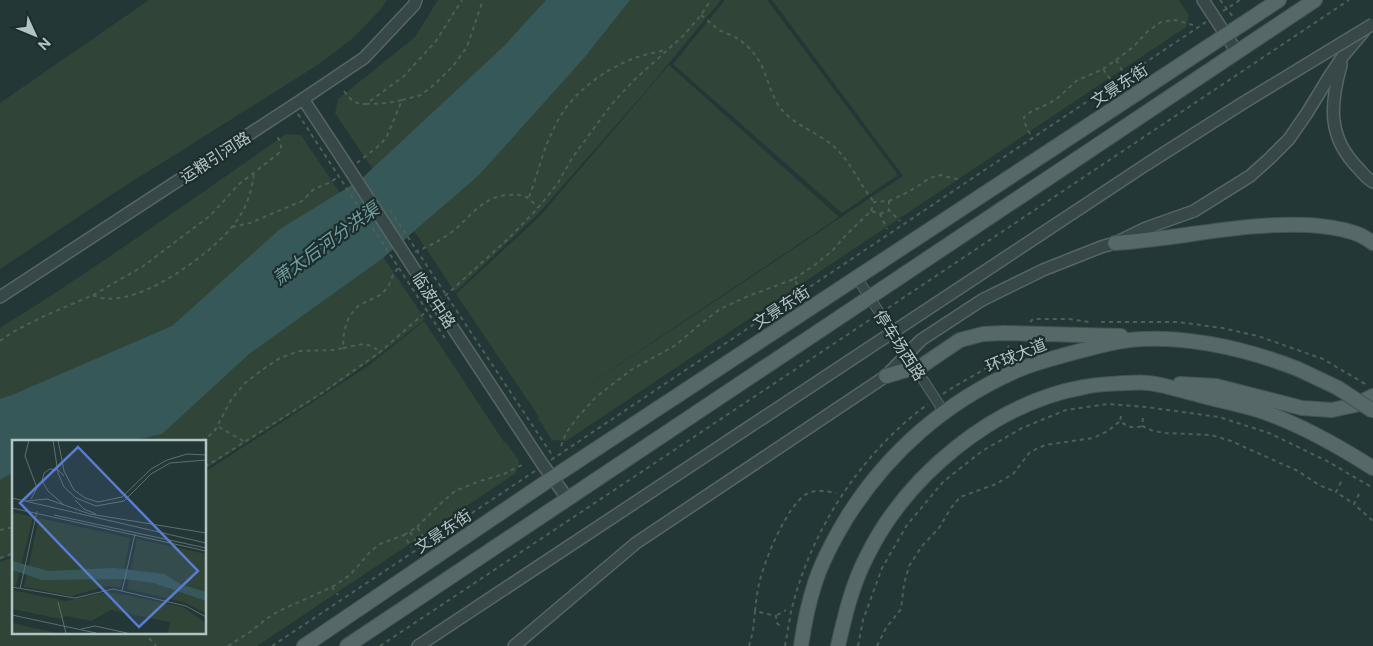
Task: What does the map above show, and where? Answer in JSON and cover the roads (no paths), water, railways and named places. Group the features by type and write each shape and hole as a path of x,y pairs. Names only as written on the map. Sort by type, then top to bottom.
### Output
{"main road":[{"name":"文景东街","path":"304,646 552,478 1279,0"},
{"path":"347,646 1315,0"},
{"path":"1115,242 1142,241 1238,227 1290,224 1326,226 1358,234 1373,243"},
{"path":"886,376 923,365 960,340 983,334 1117,335 1144,339"},
{"name":"环球大道","path":"801,646 808,606 815,582 837,533 863,493 878,473 914,436 944,412 997,379 1044,360 1127,340 1170,340 1222,347 1272,359 1338,388 1373,411"},
{"path":"1149,383 1258,410 1282,419 1314,434 1373,468"},
{"path":"838,646 850,596 858,576 877,537 901,502 946,456 963,442 1000,418 1062,392 1084,386 1106,384 1149,383 1216,386 1302,408 1332,410 1355,405 1373,396"}],"street":[{"name":"运粮引河路","path":"0,297 364,58 414,5 416,0"},
{"path":"1203,0 1237,52"},
{"path":"514,646 636,543 886,376 921,340 982,300 1043,270 1146,228 1194,211 1250,176 1289,139 1343,56 1373,20"},
{"path":"418,646 1147,164 1242,103 1373,24"},
{"path":"1343,56 1333,107 1334,126 1351,162 1373,182"},
{"name":"临波中路","path":"303,99 543,465 568,499"},
{"name":"停车场西路","path":"857,278 944,412"}],"water":[{"name":"萧太后河分洪渠","path":"546,0 630,0 584,58 479,175 383,258 249,354 162,434 136,440 12,440 12,473 0,480 0,399 172,326 280,229 360,180 504,46"}]}
